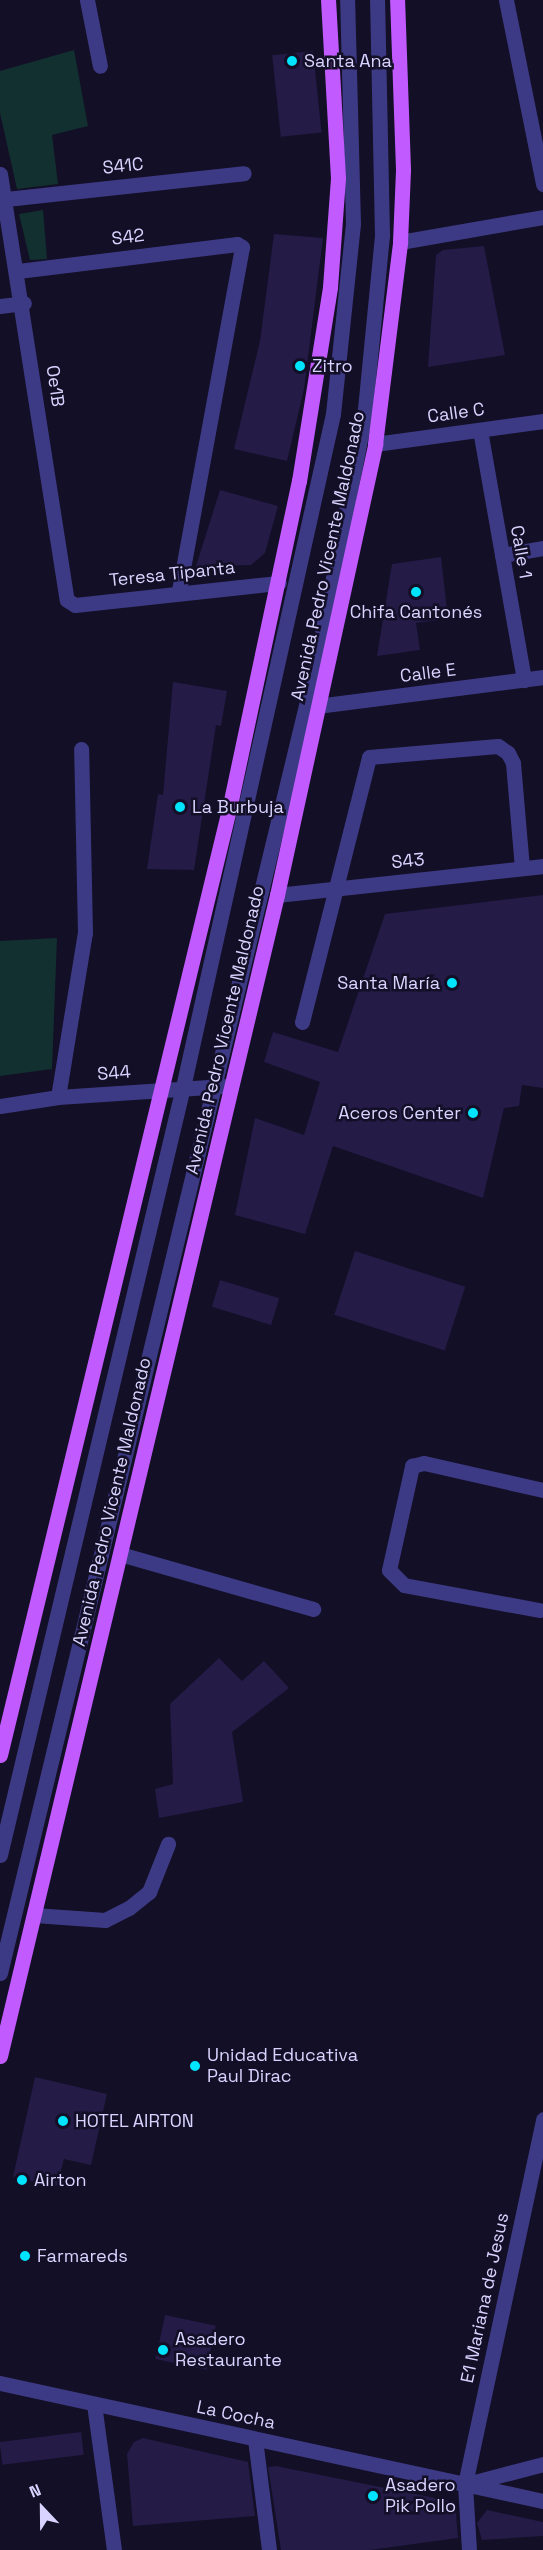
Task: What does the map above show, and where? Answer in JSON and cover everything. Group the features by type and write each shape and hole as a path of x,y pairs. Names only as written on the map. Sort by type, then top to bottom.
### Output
{"main road":[{"path":"0,1755 279,583 330,287 338,178 328,0"},
{"name":"Avenida Pedro Vicente Maldonado","path":"0,2056 277,895 375,444 400,242 403,169 397,0"}],"street":[{"path":"87,0 100,66"},
{"path":"0,1855 183,1088 333,414 353,224 347,0"},
{"path":"0,1973 316,664 364,419 382,236 377,0"},
{"path":"506,0 543,184"},
{"name":"S41C","path":"6,199 244,173"},
{"name":"Oe1B","path":"0,174 24,303 70,603"},
{"path":"400,242 543,218"},
{"name":"S42","path":"18,271 237,243 242,247 179,591"},
{"path":"0,306 24,303"},
{"name":"Calle C","path":"375,444 543,421"},
{"name":"Calle 1","path":"480,430 524,680"},
{"path":"502,555 543,548"},
{"name":"Teresa Tipanta","path":"70,603 279,583"},
{"name":"Calle E","path":"317,706 543,677"},
{"path":"302,1022 365,760 375,755 498,746 508,753 513,763 522,868"},
{"path":"58,1097 86,933 81,749"},
{"name":"S43","path":"277,895 543,866"},
{"name":"S44","path":"0,1106 58,1097 160,1088 232,1086"},
{"path":"539,1610 404,1585 389,1570 412,1466 424,1463 543,1490"},
{"path":"120,1554 313,1609"},
{"path":"34,1915 105,1920 129,1908 149,1892 168,1844"},
{"name":"E1 Mariana de Jesus","path":"469,2550 465,2484 543,2119"},
{"name":"La Cocha","path":"0,2383 543,2501"},
{"path":"94,2404 114,2550"},
{"path":"255,2439 269,2550"},
{"name":"La Cocha","path":"465,2484 543,2464"}],"green space":[{"path":"74,50 88,126 52,135 58,184 17,189 0,113 0,71"},
{"path":"43,210 47,259 30,260 19,214"},
{"path":"57,938 52,1069 0,1076 0,941"}],"building":[{"path":"313,51 322,133 281,137 272,55"},
{"path":"274,234 323,238 304,389 287,461 234,449 260,341"},
{"path":"484,246 505,355 428,367 436,255 443,250"},
{"path":"220,490 278,506 265,553 251,565 196,566"},
{"name":"Chifa Cantonés","path":"441,557 448,619 416,623 420,650 377,656 392,564"},
{"path":"173,682 227,691 221,726 216,725 194,870 147,869 158,794 163,795"},
{"path":"543,895 543,1088 522,1085 519,1106 504,1108 483,1198 333,1146 305,1234 235,1215 255,1118 304,1135 320,1082 264,1062 273,1032 338,1052 385,914"},
{"path":"355,1251 465,1287 445,1351 334,1315"},
{"path":"220,1280 279,1298 271,1325 212,1307"},
{"path":"219,1658 242,1681 264,1661 289,1688 232,1732 243,1802 159,1818 155,1789 173,1784 170,1704"},
{"name":"HOTEL AIRTON","path":"35,2077 107,2094 91,2165 64,2159 57,2186 13,2177"},
{"path":"165,2315 216,2326 207,2370 156,2359"},
{"path":"81,2432 84,2455 2,2465 0,2442"},
{"path":"143,2438 248,2462 255,2516 133,2526 127,2454 134,2442"},
{"path":"276,2466 455,2502 458,2538 370,2550 281,2550 268,2467"},
{"path":"487,2510 543,2522 543,2536 482,2540 477,2523"}],"place":[{"name":"Santa Ana","path":"292,61"},
{"name":"Zitro","path":"300,366"},
{"name":"Chifa Cantonés","path":"416,592"},
{"name":"La Burbuja","path":"180,807"},
{"name":"Santa María","path":"452,983"},
{"name":"Aceros Center","path":"473,1113"},
{"name":"Unidad Educativa Paul Dirac","path":"195,2066"},
{"name":"HOTEL AIRTON","path":"63,2121"},
{"name":"Airton","path":"22,2180"},
{"name":"Farmareds","path":"25,2256"},
{"name":"Asadero Restaurante","path":"163,2350"},
{"name":"Asadero Pik Pollo","path":"373,2496"}]}
